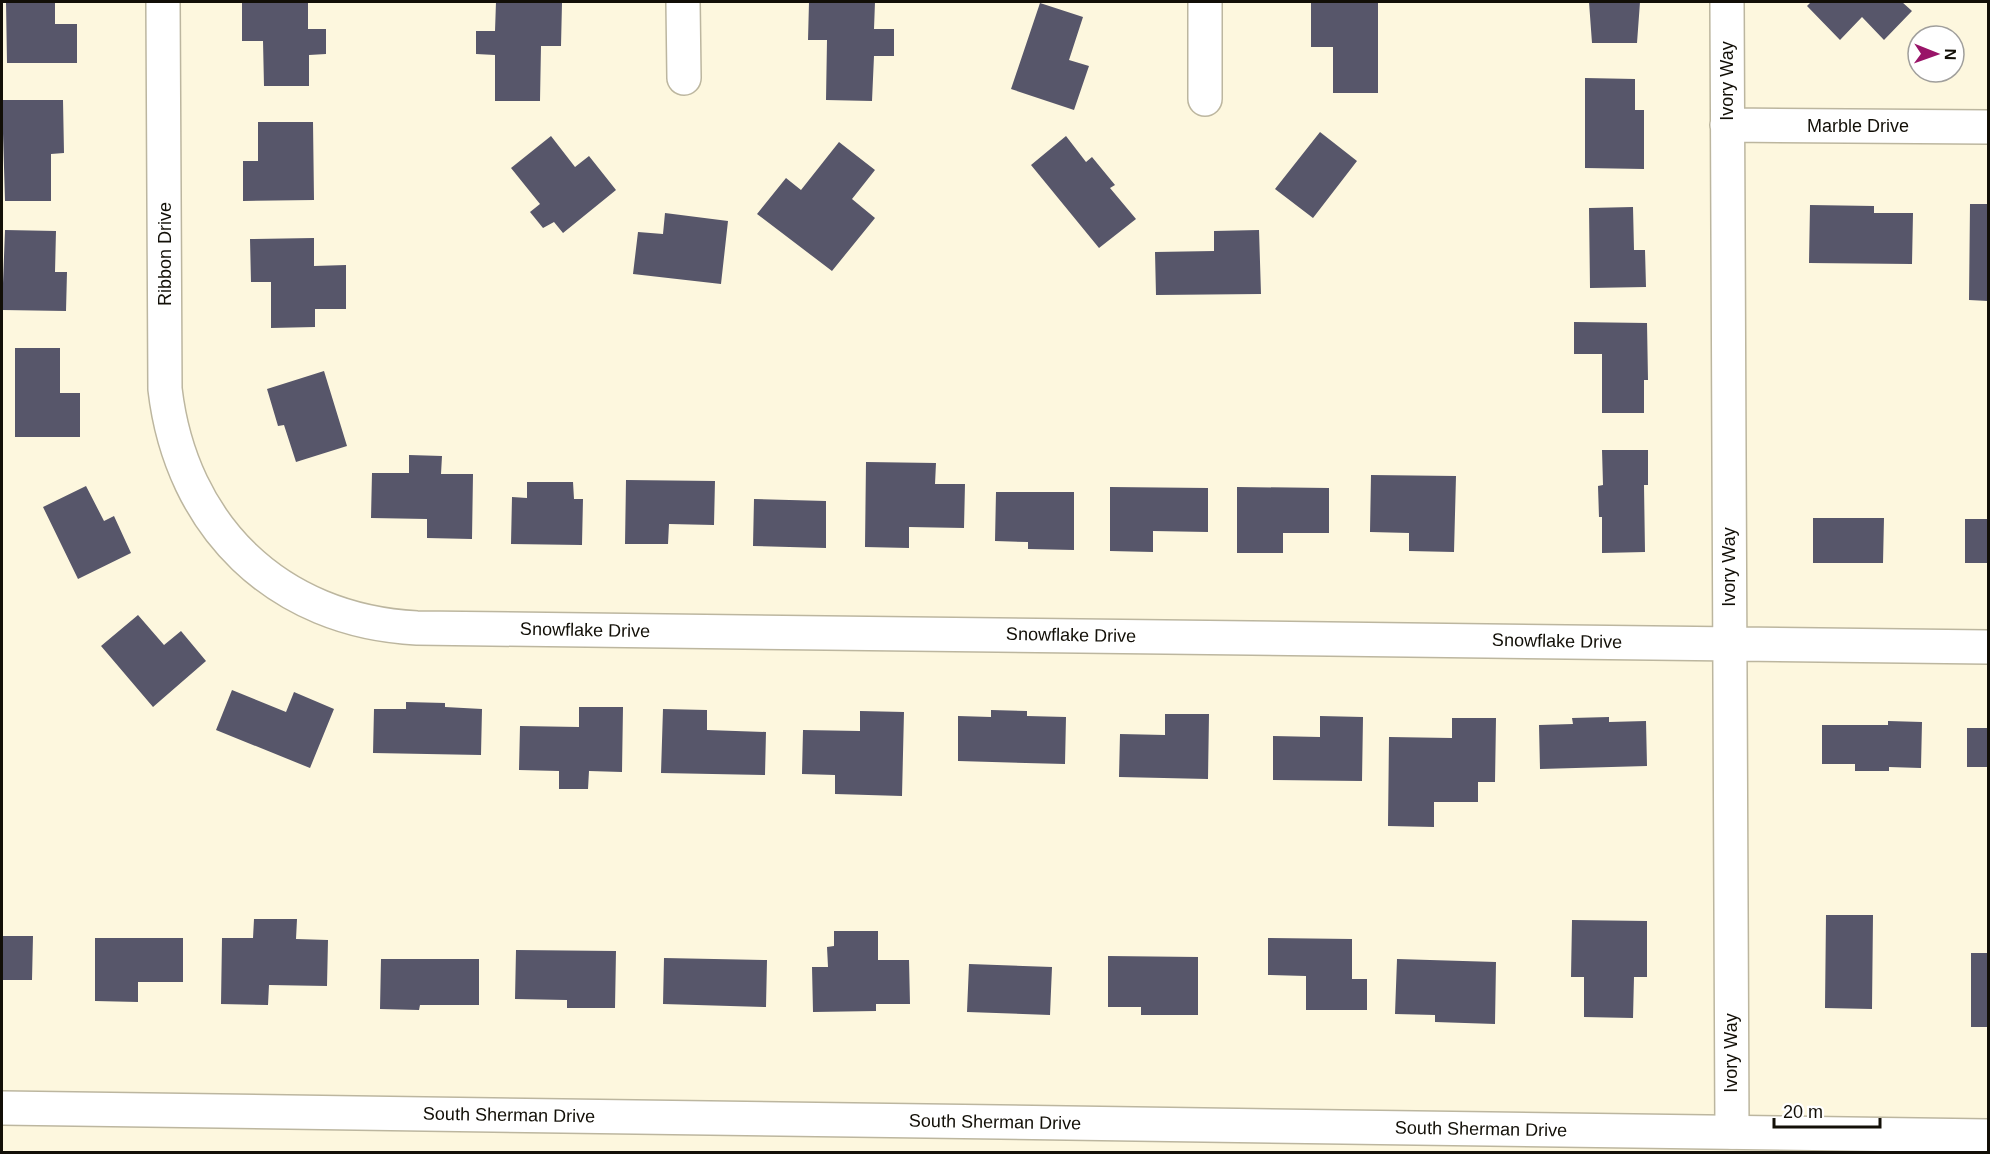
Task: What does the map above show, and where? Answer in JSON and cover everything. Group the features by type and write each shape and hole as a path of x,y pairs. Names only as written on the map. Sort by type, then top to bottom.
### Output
{"street":[{"name":"Ribbon Drive","path":"163,2 165,388 174,439 184,471 199,501"},
{"path":"683,2 684,78"},
{"path":"1205,2 1205,99"},
{"name":"Ivory Way","path":"1727,2 1732,1132"},
{"name":"Marble Drive","path":"1727,125 1989,127"},
{"name":"Snowflake Drive","path":"199,501 217,529 241,554 280,586 337,614 401,627 1989,647"},
{"name":"South Sherman Drive","path":"2,1108 1989,1136"}],"building":[{"path":"6,2 55,2 55,24 77,24 77,63 7,63"},
{"path":"242,2 308,2 308,29 326,29 326,54 309,55 309,86 264,86 263,41 242,41"},
{"path":"496,2 562,3 561,46 541,46 540,101 495,101 495,55 476,54 476,31 495,31"},
{"path":"809,2 875,2 874,29 894,29 894,56 874,56 872,101 826,100 827,40 808,40"},
{"path":"1311,2 1378,2 1378,93 1333,93 1333,47 1311,47"},
{"path":"1589,2 1640,2 1637,43 1592,43"},
{"path":"1811,2 1902,2 1912,11 1884,40 1862,17 1840,40 1807,6"},
{"path":"1040,3 1083,17 1069,60 1089,66 1074,110 1011,89"},
{"path":"1585,78 1635,79 1635,110 1644,110 1644,169 1585,168"},
{"path":"2,100 63,100 64,153 51,154 51,201 5,201"},
{"path":"258,122 313,122 314,200 243,201 243,161 258,161"},
{"path":"1320,132 1357,161 1313,218 1275,189"},
{"path":"551,136 575,167 589,156 616,190 563,233 554,222 543,228 530,212 540,204 511,168"},
{"path":"1066,136 1086,162 1092,157 1115,185 1110,188 1136,219 1099,248 1031,165"},
{"path":"839,142 875,170 852,199 875,218 832,271 757,214 786,178 801,190"},
{"path":"1970,204 1988,204 1988,301 1969,300"},
{"path":"1810,205 1874,206 1874,213 1913,213 1912,264 1809,263"},
{"path":"1633,207 1634,250 1645,250 1646,287 1590,288 1589,208"},
{"path":"665,213 728,221 721,284 633,274 638,232 663,234"},
{"path":"5,230 56,231 55,272 67,272 66,311 2,310"},
{"path":"1259,230 1261,294 1156,295 1155,252 1214,251 1214,231"},
{"path":"314,238 314,266 346,265 346,309 315,309 315,327 271,328 271,282 251,282 250,239"},
{"path":"1574,322 1647,323 1648,380 1644,380 1644,413 1602,413 1602,354 1574,354"},
{"path":"15,348 60,348 60,393 80,393 80,437 15,437"},
{"path":"324,371 347,446 296,462 284,425 278,426 267,389"},
{"path":"1602,450 1648,450 1648,485 1644,485 1645,552 1602,553 1602,517 1599,517 1598,486 1603,485"},
{"path":"409,455 442,456 441,474 473,474 472,539 427,538 427,519 371,518 372,473 409,473"},
{"path":"866,462 936,463 935,484 965,484 964,528 909,527 909,548 865,547"},
{"path":"1371,475 1456,476 1454,552 1409,551 1409,533 1370,532"},
{"path":"626,480 715,481 714,525 669,524 668,544 625,544"},
{"path":"527,482 573,482 574,499 583,499 582,545 511,544 512,497 527,498"},
{"path":"86,486 104,521 114,516 131,553 78,579 43,507"},
{"path":"1110,487 1208,488 1208,532 1153,531 1153,552 1110,551"},
{"path":"1237,487 1329,488 1329,533 1283,533 1283,553 1237,553"},
{"path":"996,492 1074,492 1074,550 1028,549 1028,542 995,541"},
{"path":"754,499 826,501 826,548 753,546"},
{"path":"1813,518 1884,518 1883,563 1813,563"},
{"path":"1965,519 1988,519 1988,563 1965,563"},
{"path":"138,615 164,645 181,631 206,661 153,707 101,646"},
{"path":"232,690 286,712 294,692 334,709 310,768 216,730"},
{"path":"406,702 445,703 445,707 482,709 481,755 373,753 374,709 406,709"},
{"path":"579,707 623,707 622,772 589,771 588,789 559,789 559,771 519,770 520,726 579,727"},
{"path":"663,709 707,710 707,730 766,732 765,775 661,773"},
{"path":"991,710 1027,711 1027,716 1066,717 1065,764 958,761 958,716 991,717"},
{"path":"860,711 904,712 902,796 835,794 835,775 802,774 803,730 860,731"},
{"path":"1165,714 1209,714 1208,779 1119,777 1120,734 1165,735"},
{"path":"1320,716 1363,717 1362,781 1273,780 1273,736 1320,737"},
{"path":"1609,717 1609,722 1646,721 1647,766 1540,769 1539,725 1573,724 1572,718"},
{"path":"1452,718 1496,718 1495,782 1478,782 1478,802 1434,802 1434,827 1388,826 1389,737 1452,738"},
{"path":"1888,721 1922,722 1921,768 1889,767 1889,771 1855,771 1855,764 1822,764 1822,725 1888,725"},
{"path":"1967,728 1988,728 1988,767 1967,767"},
{"path":"1826,915 1873,915 1872,1009 1825,1008"},
{"path":"254,919 297,919 296,939 328,940 327,986 269,985 268,1005 221,1004 222,938 253,938"},
{"path":"1572,920 1647,921 1647,977 1634,977 1633,1018 1584,1017 1584,977 1571,977"},
{"path":"834,931 878,931 878,960 909,960 910,1004 876,1004 876,1011 813,1012 812,967 828,967 827,947 834,946"},
{"path":"2,936 33,936 32,980 2,980"},
{"path":"95,938 183,938 183,982 138,982 138,1002 95,1001"},
{"path":"1268,938 1352,939 1352,979 1367,979 1367,1010 1306,1010 1306,976 1268,975"},
{"path":"516,950 616,951 615,1008 567,1008 567,1000 515,999"},
{"path":"1971,953 1988,953 1988,1027 1971,1027"},
{"path":"1108,956 1198,957 1198,1015 1141,1015 1141,1007 1108,1007"},
{"path":"664,958 767,960 766,1007 663,1004"},
{"path":"381,959 479,959 479,1005 420,1005 419,1010 380,1009"},
{"path":"1397,959 1496,962 1495,1024 1435,1022 1435,1015 1395,1014"},
{"path":"969,964 1052,967 1050,1015 967,1012"}]}
